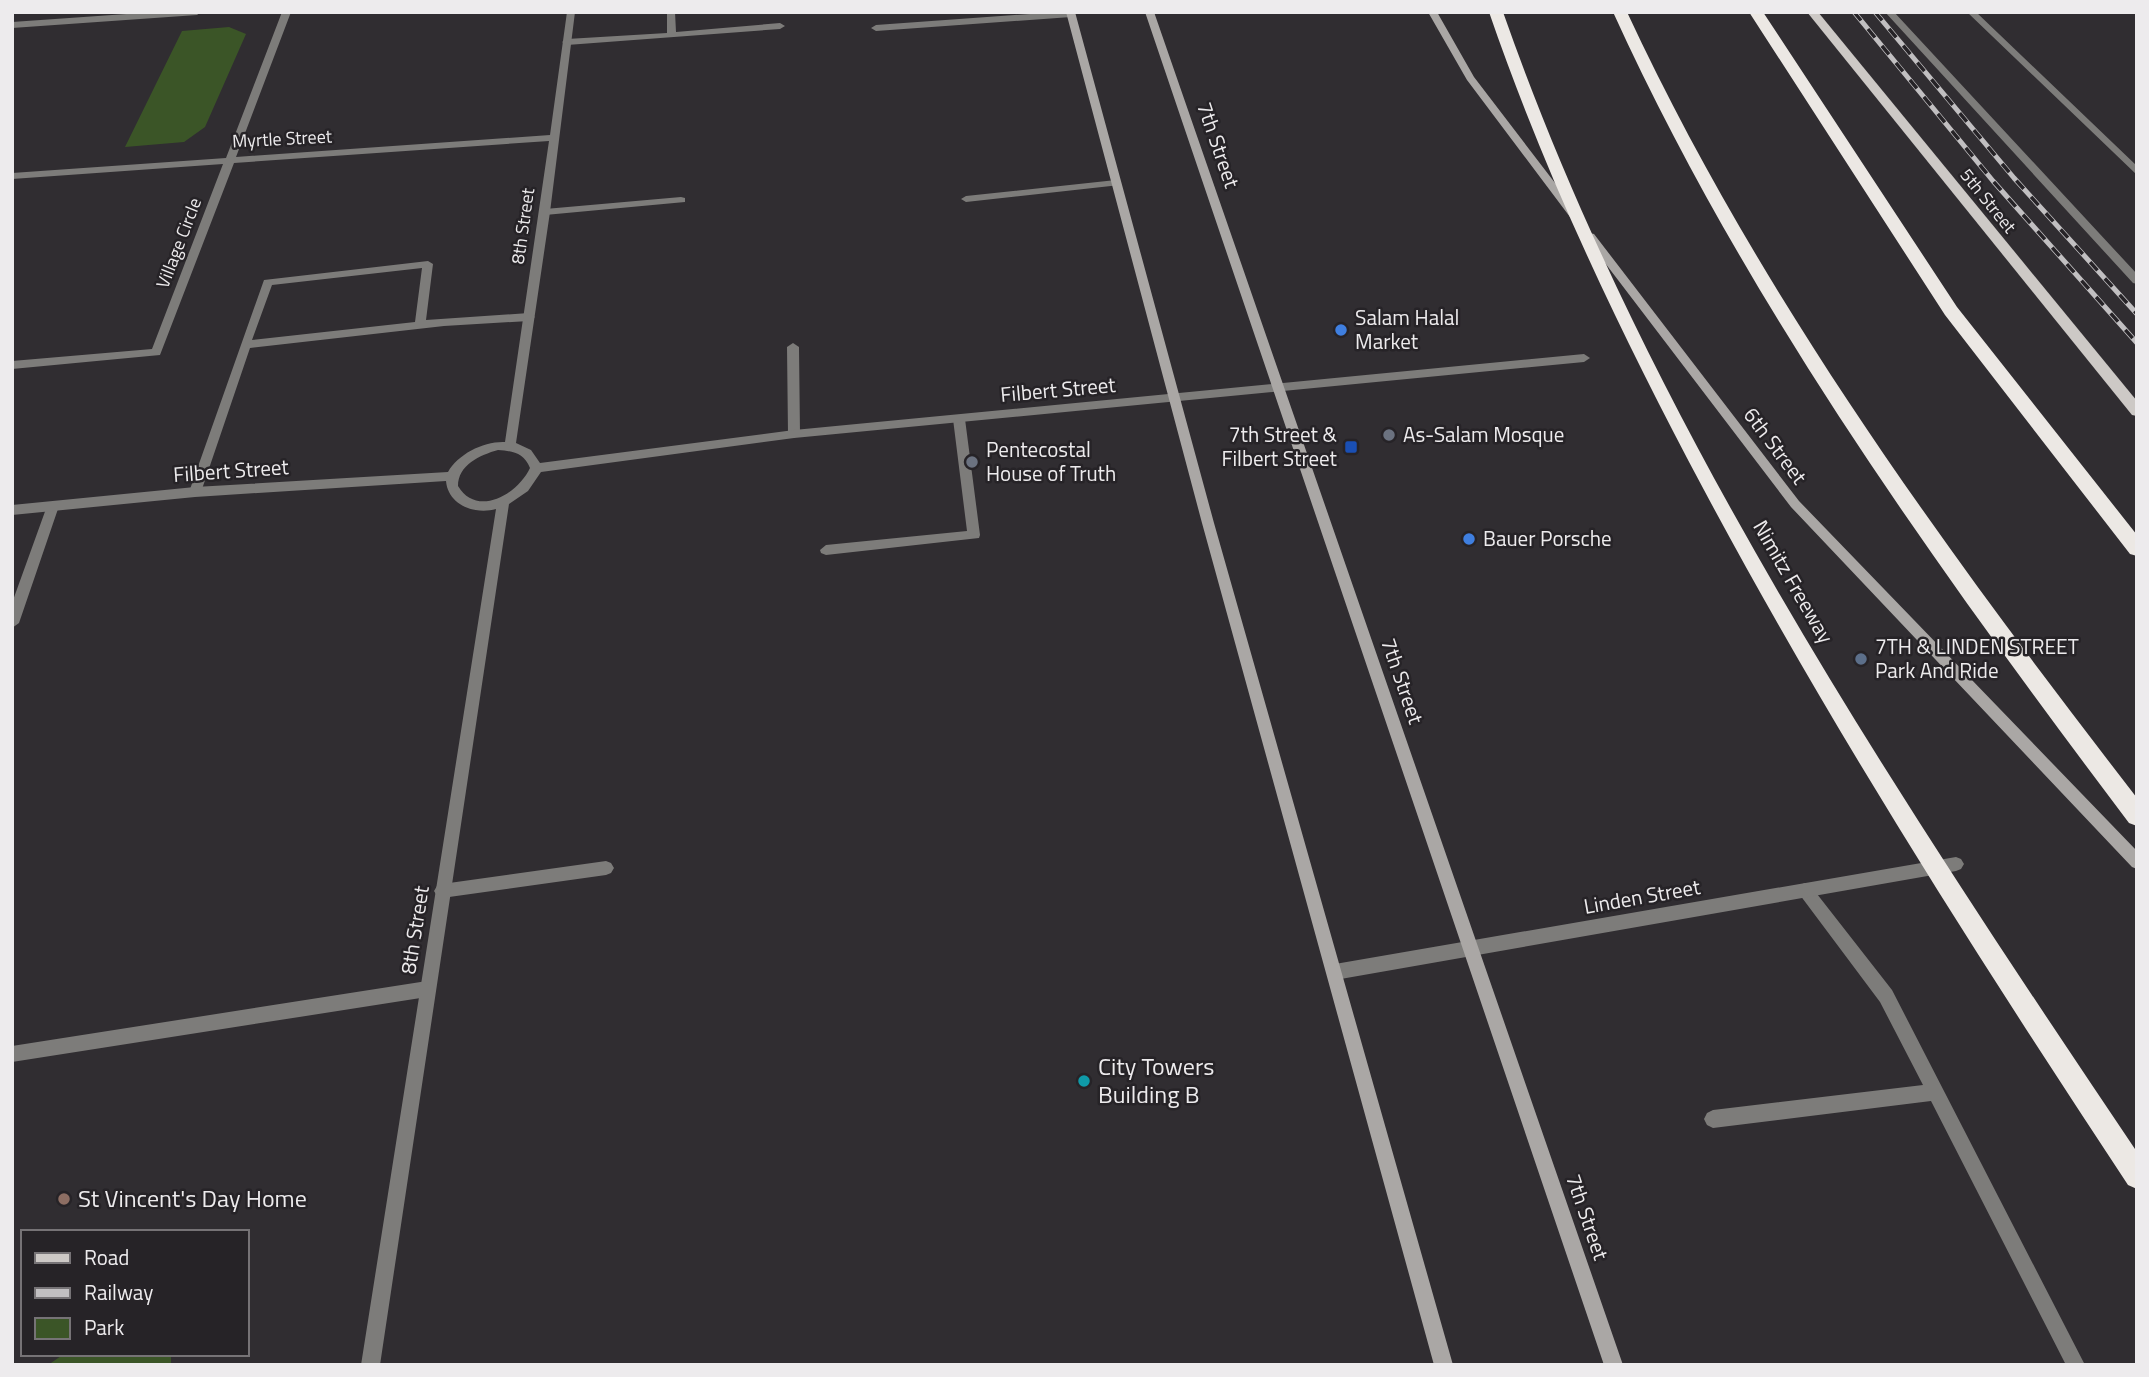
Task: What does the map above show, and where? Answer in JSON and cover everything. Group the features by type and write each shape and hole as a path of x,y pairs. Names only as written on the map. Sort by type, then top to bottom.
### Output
{"highway":[{"name":"Nimitz Freeway","path":"1496,12 1542,138 1584,236 1639,349 1731,523 1910,826 2137,1176"},
{"path":"1620,12 1704,180 1832,389 1976,598 2137,816"},
{"path":"1756,12 1951,311 2137,549"}],"main road":[{"name":"7th Street","path":"1149,12 1614,1365"},
{"name":"6th Street","path":"1432,12 1470,78 1795,504 2137,862"},
{"name":"5th Street","path":"1812,12 2137,411"},
{"path":"1071,13 1175,399 1444,1365"}],"street":[{"path":"12,25 197,12"},
{"name":"Village Circle","path":"12,365 156,352 286,12"},
{"name":"8th Street","path":"510,446 571,12"},
{"path":"671,12 672,35"},
{"path":"1889,12 2137,281"},
{"path":"1971,12 2137,172"},
{"path":"876,28 958,17 1071,13"},
{"path":"567,42 780,26"},
{"name":"Myrtle Street","path":"12,176 553,138"},
{"path":"966,199 1116,183"},
{"path":"545,212 681,200"},
{"path":"195,492 268,282 428,264 420,325"},
{"path":"245,345 420,325 529,317"},
{"path":"793,347 794,434"},
{"name":"Filbert Street","path":"536,468 794,434 1584,358"},
{"path":"826,550 974,535 959,419"},
{"path":"498,446 510,446 529,453 536,468 534,478 526,488 503,502 475,504 456,494 452,486 453,476 465,459 474,453 498,446"},
{"name":"Filbert Street","path":"12,510 195,492 453,476"},
{"name":"8th Street","path":"370,1365 503,502"},
{"path":"12,623 53,506"},
{"name":"Linden Street","path":"1335,972 1956,864"},
{"path":"442,891 606,868"},
{"path":"1805,890 1886,996 2076,1365"},
{"path":"12,1054 427,989"},
{"path":"1713,1119 1935,1092"}],"green space":[{"path":"229,27 246,34 205,127 184,142 125,147 182,31"},
{"path":"61,1356 171,1356 171,1365 48,1365"}],"railway":[{"path":"1854,12 1993,181 2137,343"},
{"path":"1875,12 2014,178 2137,314"}],"place":[{"name":"Salam Halal Market","path":"1341,330"},
{"name":"As-Salam Mosque","path":"1389,435"},
{"name":"7th Street & Filbert Street","path":"1351,447"},
{"name":"Pentecostal House of Truth","path":"972,462"},
{"name":"Bauer Porsche","path":"1469,539"},
{"name":"7TH & LINDEN STREET Park And Ride","path":"1861,659"},
{"name":"City Towers Building B","path":"1084,1081"},
{"name":"St Vincent's Day Home","path":"64,1199"}]}
